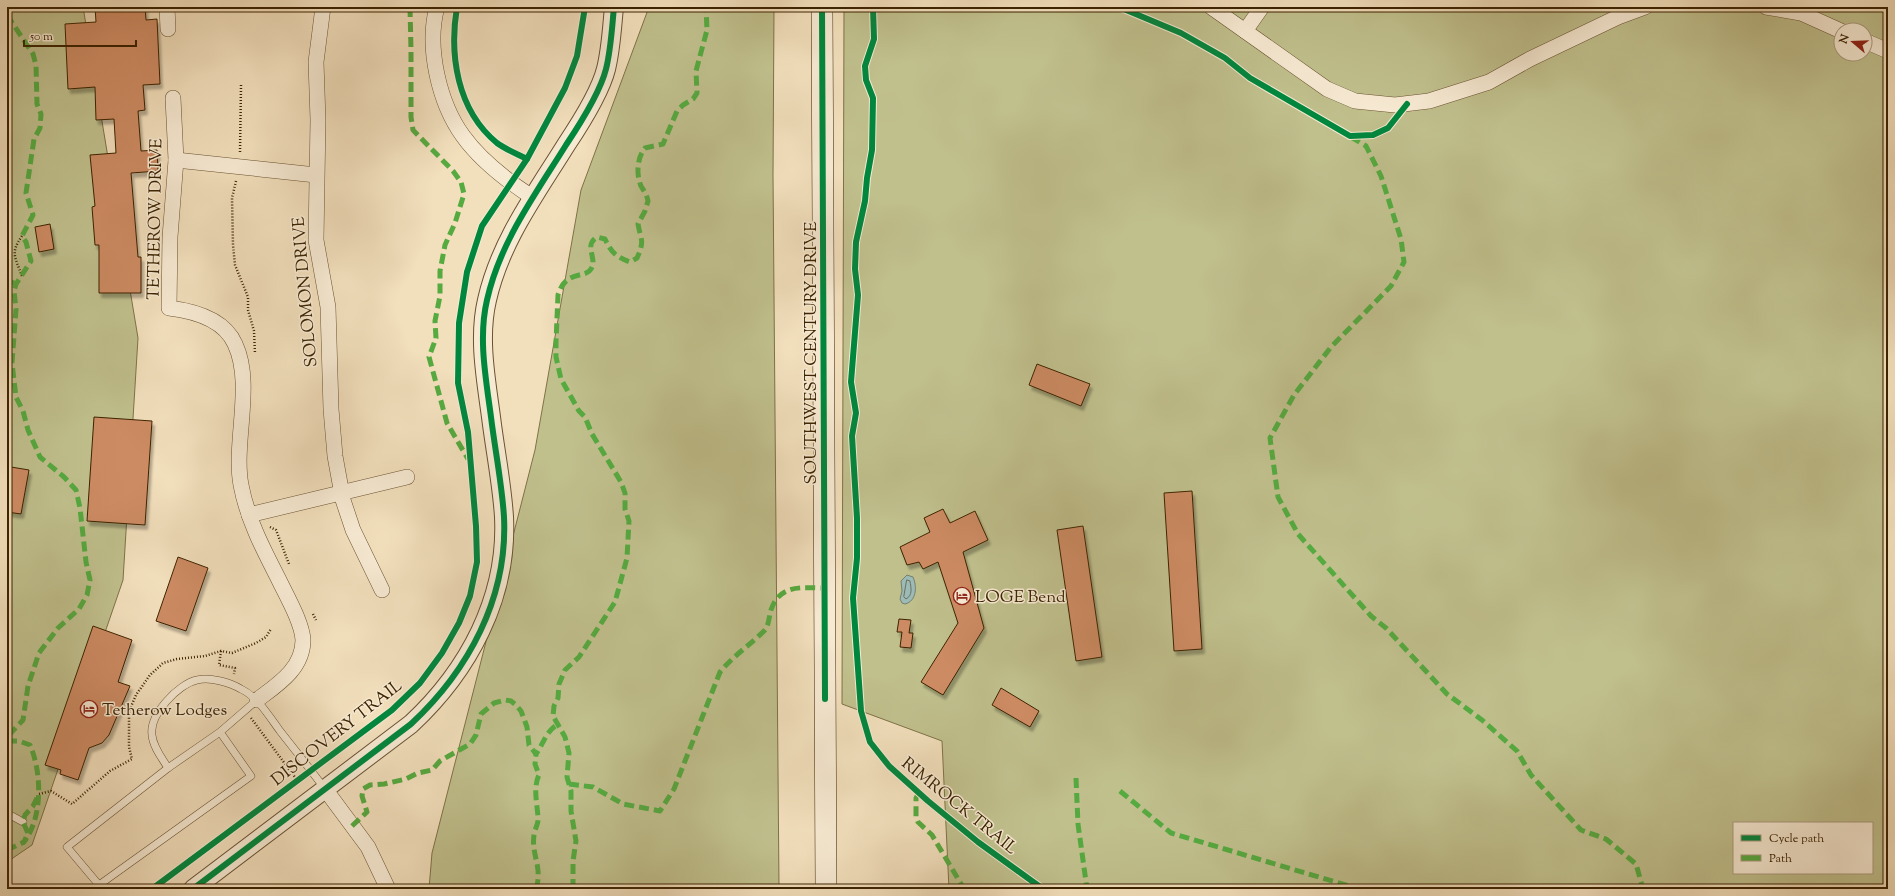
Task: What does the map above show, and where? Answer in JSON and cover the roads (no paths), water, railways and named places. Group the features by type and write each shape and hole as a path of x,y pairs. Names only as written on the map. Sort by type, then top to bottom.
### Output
{"main road":[{"name":"SOUTHWEST CENTURY DRIVE","path":"822,7 826,889"}],"street":[{"path":"167,7 168,29"},
{"name":"SOLOMON DRIVE","path":"323,7 316,62 318,120 316,240 328,307 331,409 342,493 353,530 382,590"},
{"path":"437,7 433,55 444,99 463,136 493,169 532,197"},
{"path":"193,889 411,724 430,706 464,663 477,639 488,612 497,583 502,555 504,518 485,377 483,340 486,302 498,262 514,228 532,197 585,115 605,70 614,7"},
{"path":"1211,7 1327,89 1355,101 1395,105 1429,101 1489,82 1618,12 1646,7"},
{"path":"1245,31 1262,7"},
{"path":"1766,7 1801,14 1833,28"},
{"path":"1873,44 1888,51"},
{"name":"TETHEROW DRIVE","path":"173,98 176,160 170,237 169,308 188,310 207,317 221,327 235,342 243,362 241,485 249,515 265,554 300,627 303,640 298,661 284,680 257,700"},
{"path":"176,160 316,175"},
{"path":"249,515 407,476"},
{"path":"325,789 368,847 388,889"}],"lane":[{"path":"168,768 155,747 151,734 154,720 164,703 177,691 196,680 208,679 242,689 257,700 325,789"},
{"path":"220,732 251,776 99,886 67,847 168,768 220,732 257,700"},
{"path":"12,816 23,822"}],"water":[{"path":"907,575 913,577 915,593 912,600 905,604 902,603 900,599 902,591 901,581"}],"place":[{"name":"LOGE Bend","path":"962,596"},
{"name":"Tetherow Lodges","path":"89,709"}]}
